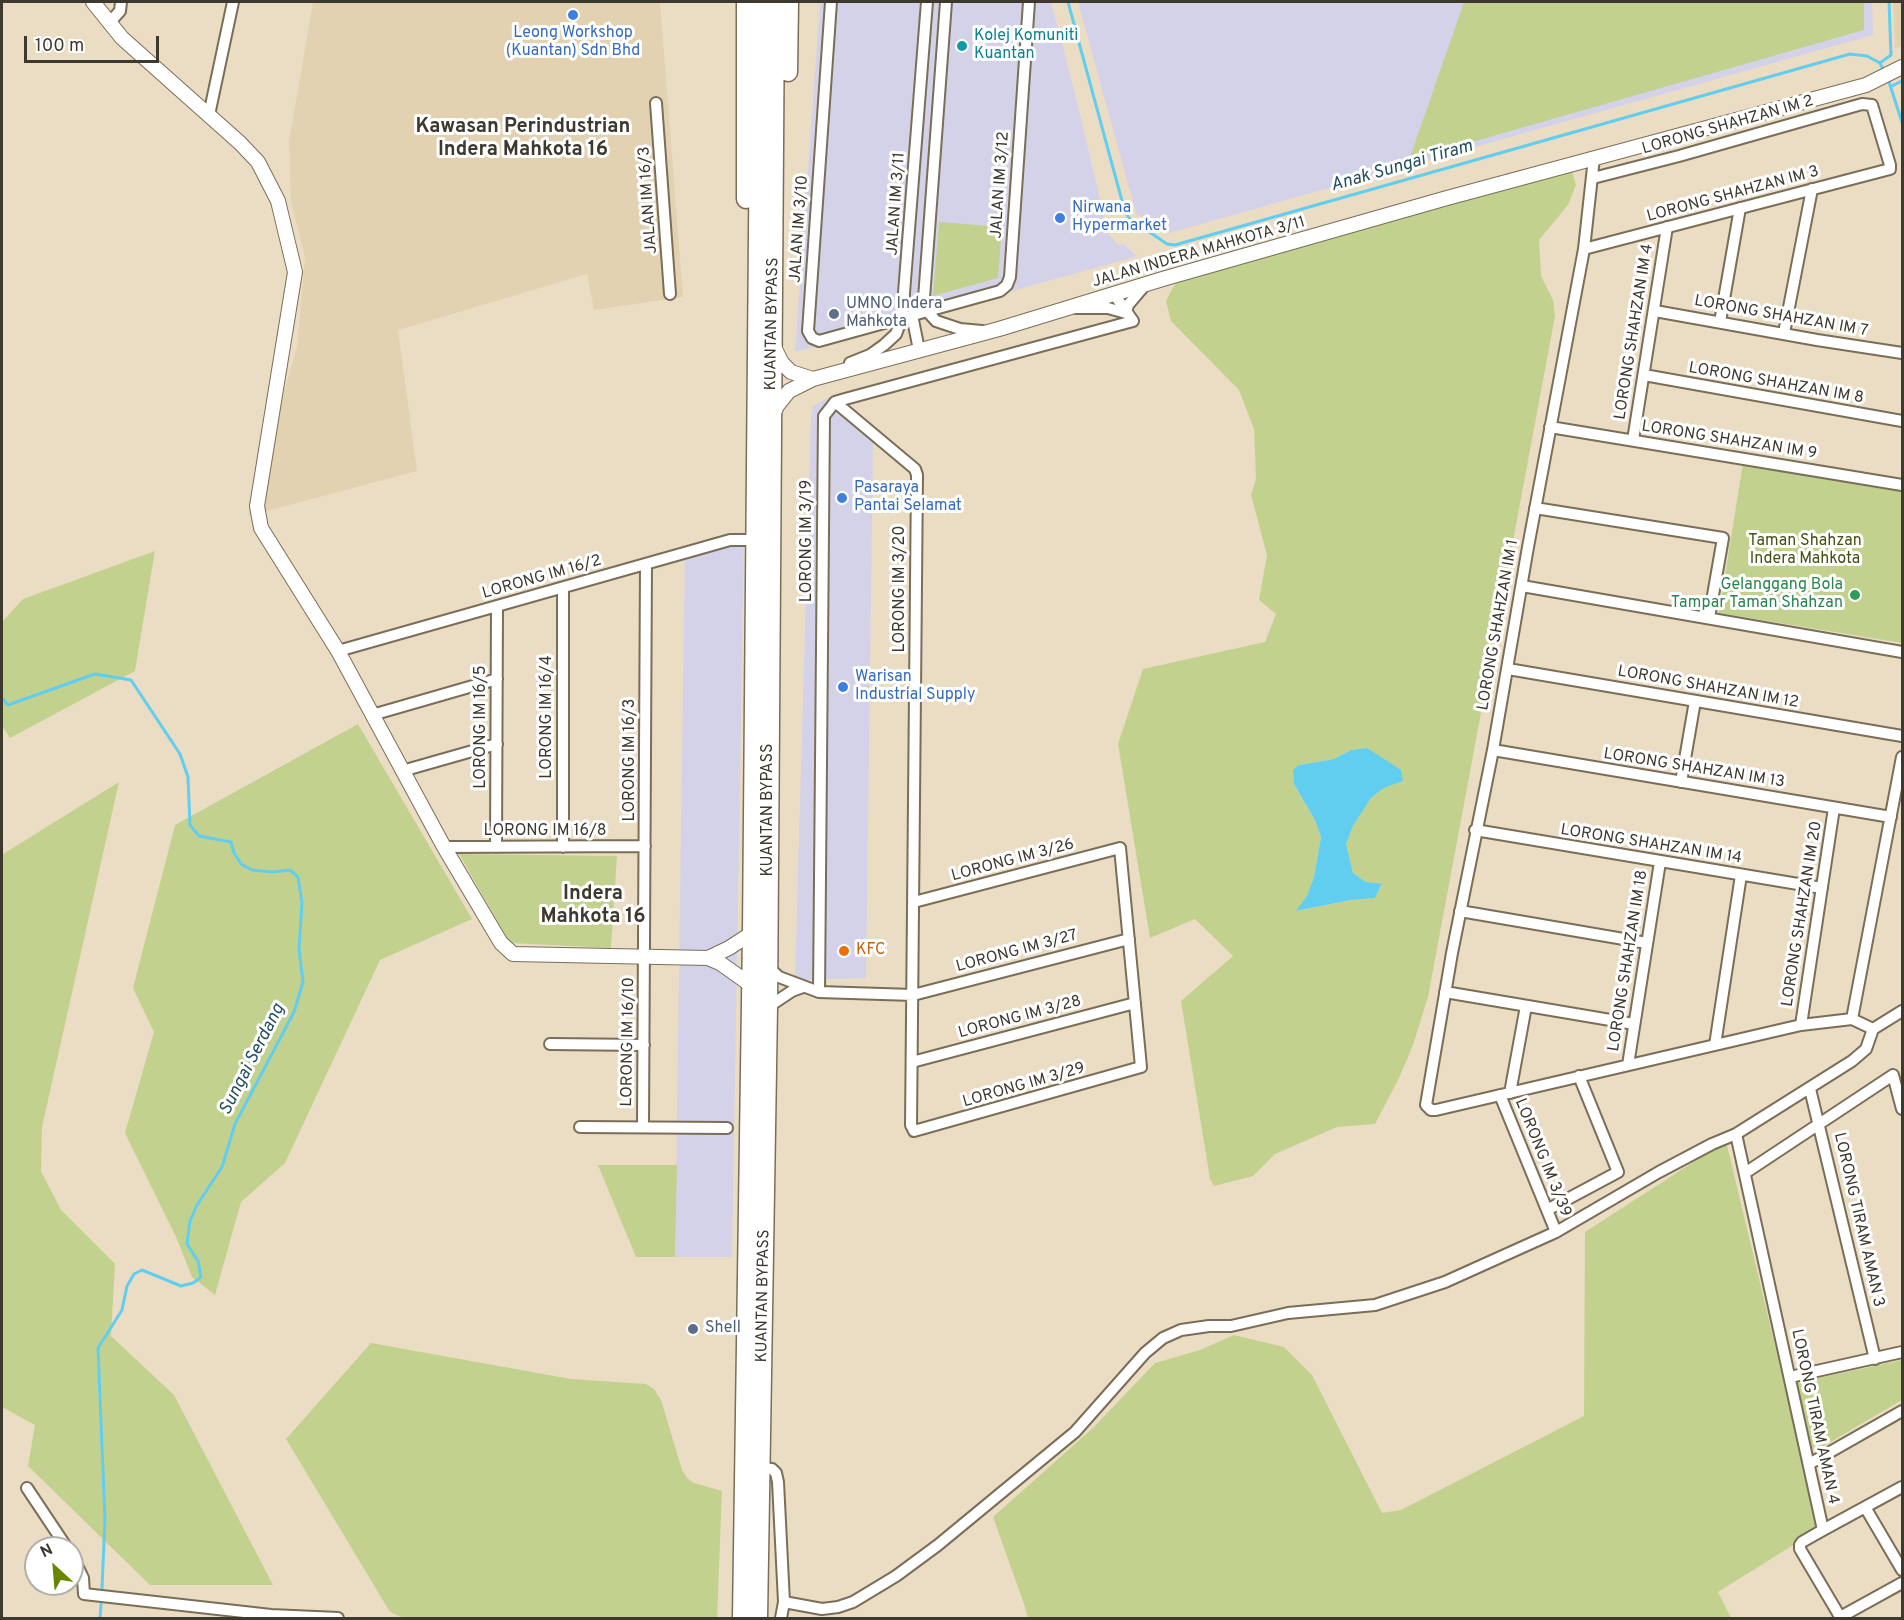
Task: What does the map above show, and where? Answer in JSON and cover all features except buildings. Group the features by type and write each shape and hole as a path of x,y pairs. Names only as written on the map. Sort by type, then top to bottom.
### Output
{"highway":[{"path":"746,2 746,207 757,260"},
{"name":"KUANTAN BYPASS","path":"758,1618 769,968 771,420 775,237 767,189 760,2"},
{"name":"KUANTAN BYPASS","path":"742,1618 752,933 757,260 767,189 775,2"},
{"path":"775,237 786,176 789,2"}],"street":[{"path":"93,2 122,38 258,162 278,201 295,272 257,506 258,518 261,528 338,651 402,771 496,937 513,954 708,958 720,963 751,985"},
{"path":"110,23 120,11 121,2"},
{"path":"209,115 233,2"},
{"name":"JALAN IM 3/10","path":"831,2 807,331 812,338 819,341 927,311"},
{"name":"JALAN IM 3/11","path":"834,373 884,345 896,334 907,316 927,2"},
{"name":"JALAN IM 3/11","path":"927,311 924,298 946,2"},
{"name":"JALAN IM 3/12","path":"927,311 1000,291 1011,277 1029,2"},
{"name":"JALAN INDERA MAHKOTA 3/11","path":"771,420 777,406 789,392 813,379 999,329 1144,285 1594,158 1866,85 1902,67"},
{"path":"920,94 939,95"},
{"name":"JALAN IM 16/3","path":"656,103 670,294"},
{"name":"LORONG SHAHZAN IM 2","path":"1593,178 1862,104 1872,105 1890,169"},
{"name":"LORONG SHAHZAN IM 1","path":"1505,1094 1431,1110 1426,1105 1445,992 1475,831 1493,750 1584,249 1594,158"},
{"name":"LORONG SHAHZAN IM 3","path":"1584,249 1890,169"},
{"path":"1784,333 1812,189"},
{"path":"1720,322 1740,208"},
{"name":"LORONG SHAHZAN IM 4","path":"1633,440 1667,227"},
{"path":"1129,317 1128,305 1144,285"},
{"path":"1114,294 1129,317"},
{"path":"1073,307 1108,308 1129,317"},
{"path":"927,311 936,321 953,327 982,331 999,329"},
{"name":"LORONG SHAHZAN IM 7","path":"1655,311 1902,353"},
{"path":"907,316 919,350"},
{"path":"835,402 1129,317"},
{"path":"773,345 782,363 791,372 813,379"},
{"name":"LORONG SHAHZAN IM 8","path":"1644,375 1902,421"},
{"name":"LORONG IM 3/20","path":"835,402 915,469 917,475 911,1125 914,1131"},
{"name":"LORONG IM 3/19","path":"819,992 824,416 835,402"},
{"name":"LORONG SHAHZAN IM 9","path":"1550,427 1902,485"},
{"path":"1536,508 1723,538 1709,618"},
{"name":"LORONG IM 16/2","path":"338,651 730,540 754,540"},
{"name":"LORONG IM 16/3","path":"645,957 646,564"},
{"path":"1522,586 1902,652"},
{"name":"LORONG IM 16/4","path":"563,588 563,847"},
{"name":"LORONG IM 16/5","path":"496,847 497,606"},
{"name":"LORONG SHAHZAN IM 12","path":"1508,669 1902,736"},
{"path":"372,716 497,679"},
{"path":"1681,782 1695,701"},
{"path":"402,771 497,744"},
{"name":"LORONG SHAHZAN IM 13","path":"1493,750 1891,817"},
{"path":"1852,1019 1902,757"},
{"name":"LORONG SHAHZAN IM 20","path":"1801,1025 1834,808"},
{"name":"LORONG SHAHZAN IM 14","path":"1475,831 1822,888"},
{"name":"LORONG IM 16/8","path":"444,847 645,846"},
{"name":"LORONG IM 3/26","path":"914,902 1120,848 1129,939"},
{"name":"LORONG SHAHZAN IM 18","path":"1628,1065 1660,862"},
{"path":"1715,1046 1741,875"},
{"path":"1460,911 1647,943"},
{"path":"708,958 752,933"},
{"path":"1129,939 1135,1003"},
{"name":"LORONG IM 3/27","path":"769,968 779,977 819,992 913,995 1129,939"},
{"name":"LORONG IM 16/10","path":"643,1127 645,957"},
{"path":"768,1007 792,991 803,987"},
{"path":"1445,992 1634,1024"},
{"name":"LORONG IM 3/28","path":"912,1062 1135,1003"},
{"name":"LORONG IM 3/29","path":"914,1131 1141,1067 1135,1003"},
{"path":"1526,1006 1505,1094 1801,1025 1852,1019 1874,1029"},
{"path":"784,1602 822,1609 838,1607 868,1594 896,1576 974,1517 1076,1432 1145,1353 1163,1338 1181,1330 1231,1326 1288,1313 1375,1305 1445,1282 1556,1232 1659,1172 1736,1134 1810,1089 1860,1055 1870,1043 1874,1029 1902,1011"},
{"path":"550,1044 644,1044"},
{"path":"1745,1173 1893,1075 1902,1109"},
{"path":"1547,1210 1618,1172 1579,1076"},
{"name":"LORONG TIRAM AMAN 3","path":"1810,1089 1875,1359"},
{"name":"LORONG IM 3/39","path":"1505,1094 1556,1232"},
{"path":"580,1127 727,1128"},
{"name":"LORONG TIRAM AMAN 4","path":"1736,1134 1823,1530 1802,1542 1800,1549 1839,1615 1844,1615 1902,1582"},
{"path":"1790,1377 1902,1352"},
{"path":"1809,1464 1902,1411"},
{"path":"760,1468 772,1469 776,1473 778,1482 784,1602 781,1618"},
{"path":"1823,1530 1902,1487"},
{"path":"27,1488 59,1536"},
{"path":"1865,1507 1902,1569"},
{"path":"84,1594 271,1615 338,1618"}],"shaded area":[{"path":"313,2 660,2 683,297 594,310 587,274 398,330 417,471 248,516 297,347 305,257 291,203 289,142"},
{"path":"820,2 1051,2 1108,234 1118,245 1123,244 1137,256 795,352"},
{"path":"1078,2 1872,2 1873,35 1169,233 1136,213"},
{"path":"1893,2 1902,2 1902,46 1895,48"},
{"path":"832,396 873,437 866,978 795,980 811,418 813,406"},
{"path":"744,532 732,1257 675,1257 685,547"}],"green space":[{"path":"1464,2 1864,2 1864,30 1409,160"},
{"path":"1572,171 1576,185 1568,205 1539,240 1541,276 1553,300 1555,316 1428,997 1413,1045 1375,1124 1337,1127 1275,1154 1253,1176 1214,1186 1210,1179 1181,1001 1233,956 1195,919 1150,938 1118,744 1143,669 1265,642 1276,614 1259,600 1267,555 1251,495 1256,479 1254,429 1239,390 1171,321 1166,301 1184,273 1517,180","holes":["1367,748 1381,758 1403,781 1384,788 1371,798 1353,826 1346,844 1353,873 1366,882 1382,885 1375,898 1351,900 1297,911 1307,896 1314,877 1321,837 1315,820 1294,784 1299,765 1334,759 1351,750"]},
{"path":"939,222 1002,227 998,278 933,296"},
{"name":"Taman Shahzan Indera Mahkota","path":"1743,463 1902,492 1902,643 1719,613"},
{"path":"155,551 135,671 10,738 2,726 2,622 23,599"},
{"path":"358,724 472,919 380,960 285,1163 241,1202 215,1295 192,1277 177,1239 125,1133 154,1032 133,988 175,825"},
{"path":"119,782 42,1127 41,1171 61,1210 115,1264 111,1336 174,1395 273,1585 150,1585 28,1466 35,1425 2,1407 3,854"},
{"path":"459,854 617,856 611,948 510,943"},
{"path":"1726,1141 1819,1529 1718,1592 1731,1618 1028,1618 993,1517 1094,1427 1155,1363 1200,1350 1234,1335 1284,1347 1312,1375 1382,1513 1401,1510 1584,1416 1585,1232"},
{"path":"598,1165 677,1165 675,1257 636,1257"},
{"path":"371,1343 571,1379 646,1384 654,1389 661,1400 682,1470 687,1478 694,1483 722,1491 717,1618 404,1618 390,1612 286,1439"},
{"path":"1902,1360 1902,1400 1817,1450 1807,1446 1795,1383"}],"water":[{"path":"1367,748 1401,770 1403,781 1384,788 1371,798 1353,826 1346,844 1353,873 1366,882 1382,884 1375,898 1351,900 1296,911 1307,896 1314,877 1321,837 1315,820 1294,784 1293,770 1299,765 1334,759 1351,750"}],"waterway":[{"name":"Anak Sungai Tiram","path":"1068,2 1125,212 1129,218 1167,244 1175,245 1850,54 1867,56 1880,63 1884,71"},
{"path":"1880,63 1891,55 1889,2"},
{"path":"1888,79 1902,122"},
{"path":"1892,86 1902,81"},
{"name":"Sungai Serdang","path":"2,698 8,705 95,674 131,680 180,754 188,777 190,825 199,836 231,842 234,853 241,864 252,870 273,872 290,870 298,877 302,903 299,949 303,982 294,1012 235,1124 222,1167 197,1205 190,1221 187,1244 198,1261 201,1277 193,1283 181,1286 142,1270 134,1274 127,1286 122,1310 98,1348 105,1520 102,1588"},
{"name":"Sungai Serdang","path":"100,1618 101,1604"}],"place":[{"name":"Leong Workshop (Kuantan) Sdn Bhd","path":"573,15"},
{"name":"Kolej Komuniti Kuantan","path":"962,46"},
{"name":"Nirwana Hypermarket","path":"1060,218"},
{"name":"UMNO Indera Mahkota","path":"834,314"},
{"name":"Pasaraya Pantai Selamat","path":"842,498"},
{"name":"Gelanggang Bola Tampar Taman Shahzan","path":"1855,595"},
{"name":"Warisan Industrial Supply","path":"843,687"},
{"name":"KFC","path":"844,951"},
{"name":"Shell","path":"693,1329"}],"district":[{"name":"Kawasan Perindustrian Indera Mahkota 16","path":"523,140"},
{"name":"Indera Mahkota 16","path":"593,906"}]}
